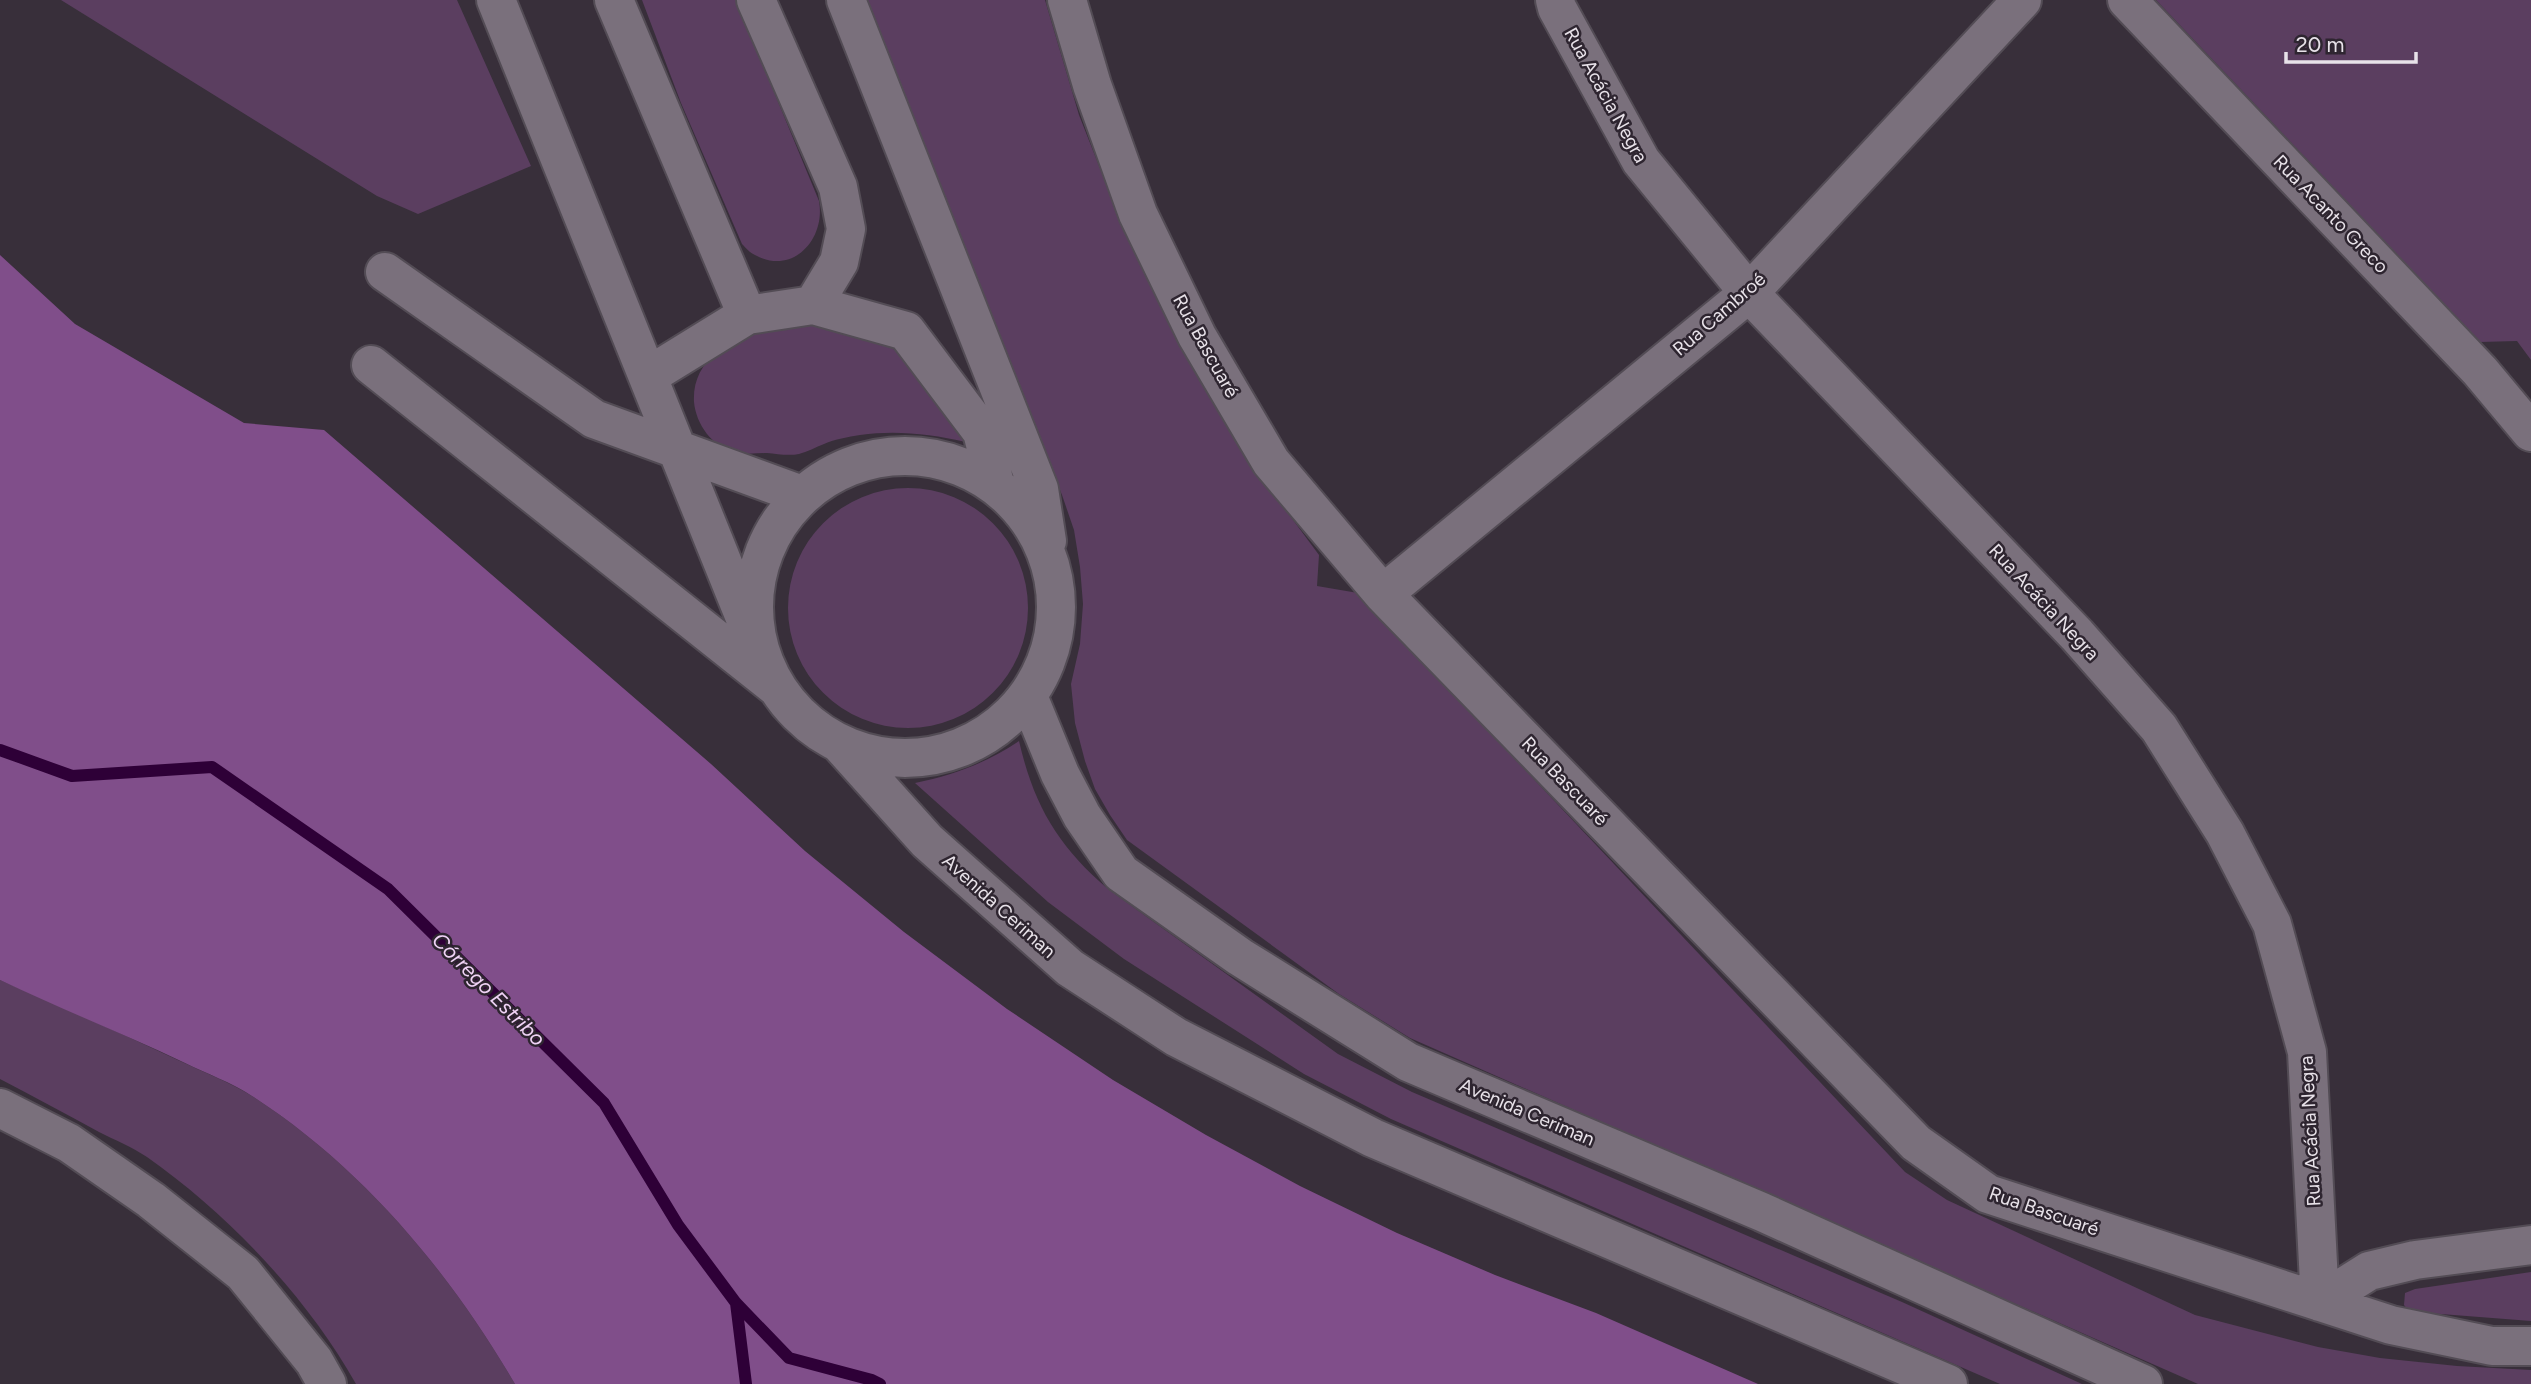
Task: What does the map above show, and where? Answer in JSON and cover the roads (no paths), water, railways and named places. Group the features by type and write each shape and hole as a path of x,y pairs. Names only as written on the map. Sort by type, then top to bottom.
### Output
{"street":[{"path":"496,0 768,673 803,721 840,744 891,758 943,753 990,732 1028,696 1050,652 1058,603 1039,489 846,0"},
{"path":"614,0 747,315"},
{"path":"757,0 838,187 846,229 839,262 813,305"},
{"name":"Rua Bascuaré","path":"1067,0 1092,85 1138,214 1197,336 1272,463 1383,594 1916,1143 1988,1194 2391,1325 2492,1346 2531,1346"},
{"name":"Rua Acácia Negra","path":"1555,0 1641,160 1749,293 2077,635 2159,728 2225,833 2272,924 2306,1052 2320,1302"},
{"name":"Rua Cambroé","path":"1383,594 1749,293 2022,0"},
{"name":"Rua Acanto Greco","path":"2127,0 2480,371 2531,432"},
{"path":"385,272 594,419 802,495"},
{"path":"648,376 747,315 813,305 906,331 982,432 995,484"},
{"path":"371,365 768,673"},
{"path":"768,673 752,600 766,543 802,495 846,467 897,456 949,461 995,484 1027,515 1048,554"},
{"name":"Avenida Ceriman","path":"1028,696 1060,774 1082,816 1121,873 1240,957 1408,1062 1762,1212 2143,1384"},
{"name":"Avenida Ceriman","path":"840,744 926,841 1070,968 1175,1037 1373,1138 1948,1384"},
{"path":"0,1108 69,1143 151,1200 243,1273 314,1361 327,1384"},
{"path":"2320,1302 2369,1271 2415,1260 2531,1245"}],"waterway":[{"name":"Córrego Estribo","path":"0,750 72,776 212,767 388,889 604,1103 678,1225 736,1303 789,1358 880,1384"},
{"path":"736,1303 746,1384"}]}
